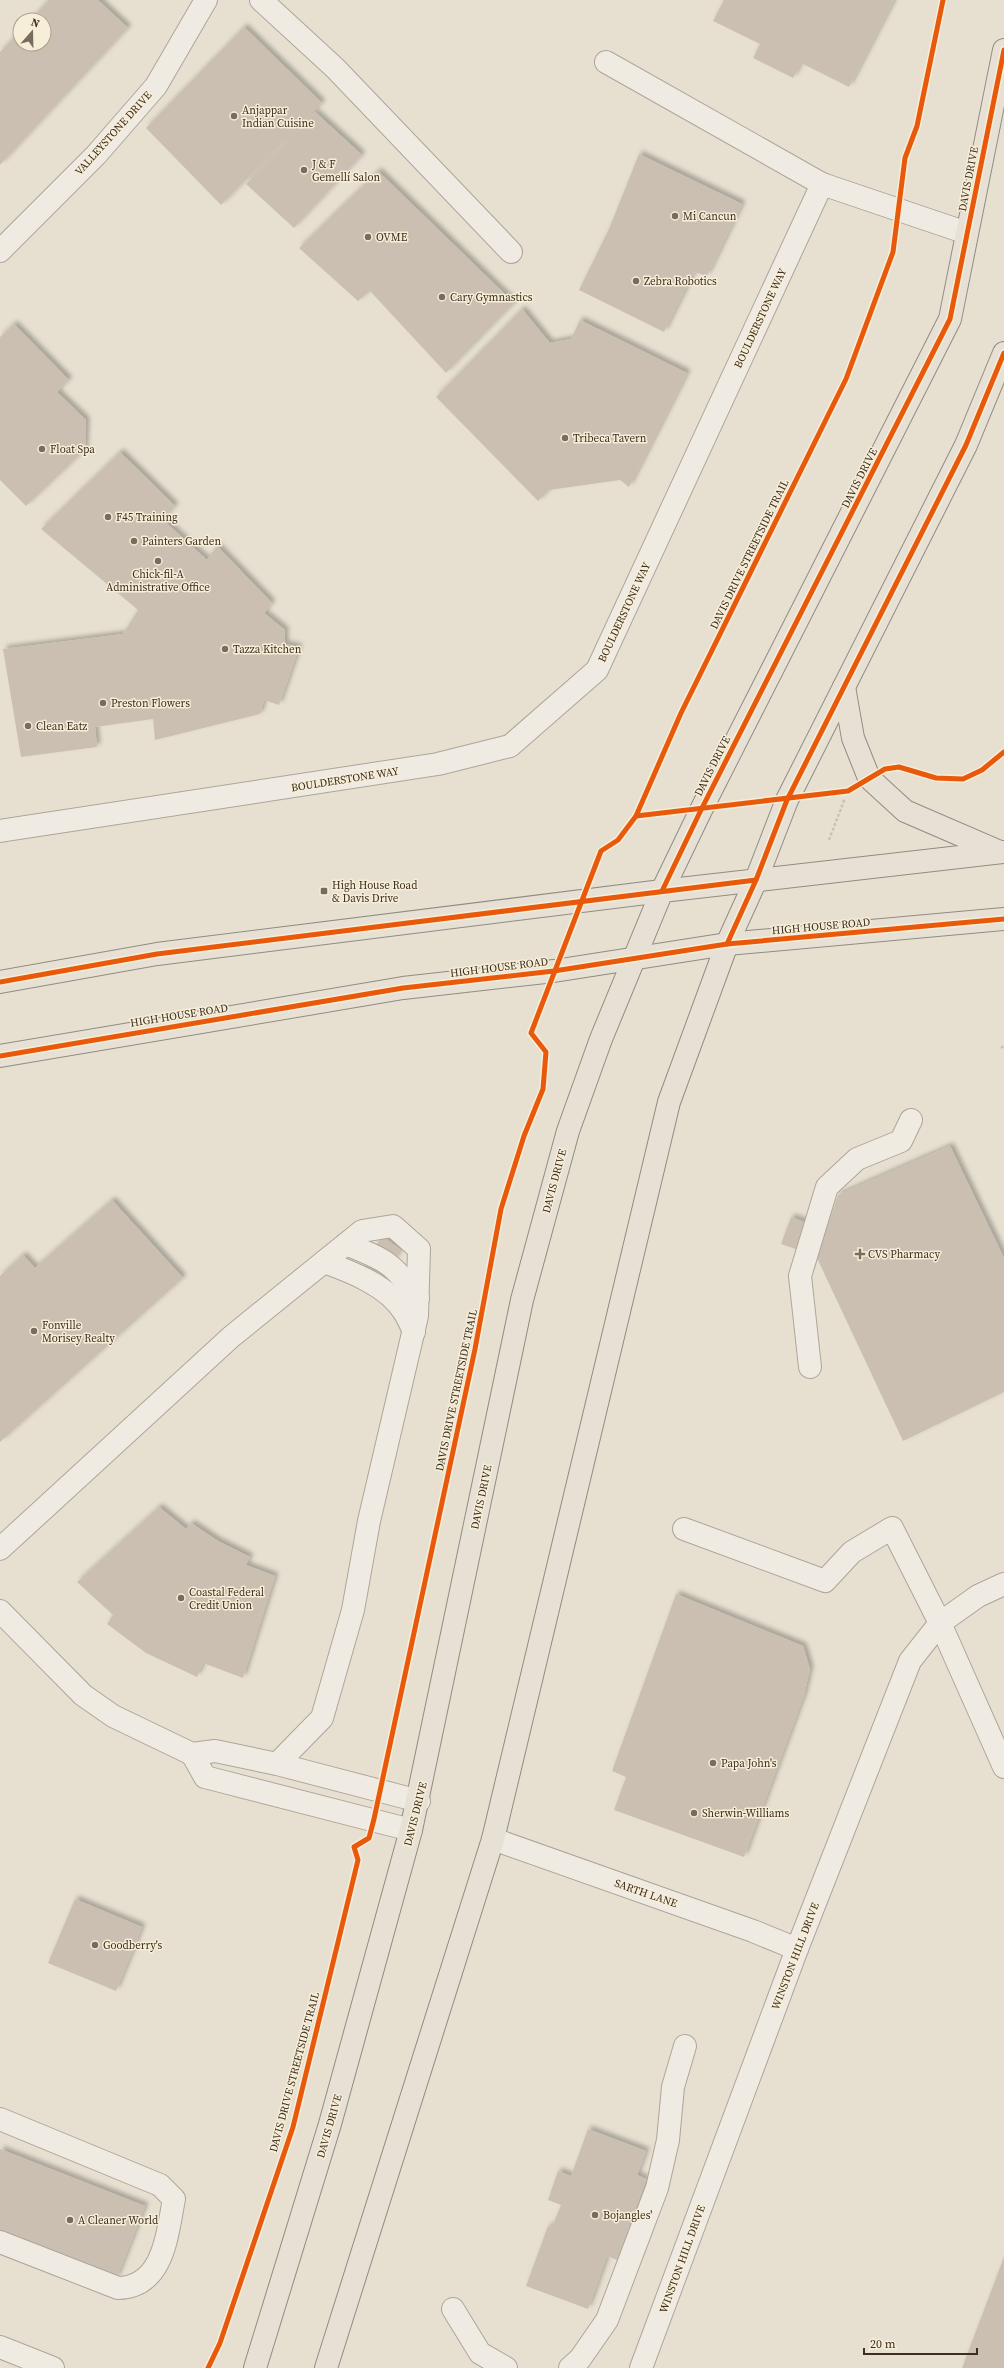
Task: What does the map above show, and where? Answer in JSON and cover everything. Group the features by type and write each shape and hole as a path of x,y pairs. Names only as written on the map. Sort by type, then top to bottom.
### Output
{"main road":[{"name":"DAVIS DRIVE","path":"254,2368 330,2124 411,1830 522,1300 568,1131 601,1039 662,891 701,810 950,320 1004,50"},
{"path":"326,2368 493,1839 669,1102 727,944 756,880 787,800 966,445 1004,353"},
{"path":"844,687 853,738 870,778 906,811 1003,852"},
{"path":"0,982 157,954 662,891 1003,852"},
{"name":"HIGH HOUSE ROAD","path":"0,1056 403,988 554,971 727,944 1004,919"}],"street":[{"name":"VALLEYSTONE DRIVE","path":"0,250 96,156 156,86 206,0"},
{"path":"261,0 336,68 511,252"},
{"path":"606,62 822,184 967,233"},
{"name":"BOULDERSTONE WAY","path":"0,831 438,764 510,746 597,670 822,184"},
{"path":"810,1367 800,1276 827,1187 857,1159 901,1141 911,1120"},
{"path":"0,1549 231,1337 362,1231 394,1226 419,1249 418,1298 414,1332 369,1522 353,1610 322,1718 276,1764"},
{"path":"346,1244 378,1257 394,1267 418,1298"},
{"path":"324,1262 361,1277 389,1296 404,1312 414,1332"},
{"path":"684,1529 825,1581 852,1552 892,1528 940,1623 1004,1767"},
{"name":"WINSTON HILL DRIVE","path":"641,2368 797,1949 910,1661 940,1623 978,1596 1004,1584"},
{"path":"0,1611 83,1695 113,1716 192,1754 215,1752 276,1764 418,1801"},
{"path":"192,1754 205,1777 411,1830"},
{"name":"SARTH LANE","path":"493,1839 753,1931 797,1949"},
{"path":"570,2368 580,2359 607,2320 657,2188 668,2140 673,2087 686,2046"},
{"path":"0,2119 160,2185 174,2199 164,2248 150,2277 133,2288 118,2288 0,2242"},
{"path":"453,2309 480,2353 506,2368"},
{"path":"0,2347 53,2368"}],"path":[{"path":"828,843 848,791 870,778"}],"building":[{"path":"49,0 98,0 128,28 0,165 0,52 12,39 12,52 52,52 52,12 38,12"},
{"path":"724,0 894,0 849,87 801,63 793,78 753,58 760,44 713,21"},
{"name":"Anjappar Indian Cuisine","path":"244,27 322,103 221,205 146,128"},
{"name":"J & F Gemellí Salon","path":"315,112 362,155 294,228 246,184"},
{"path":"639,154 742,204 707,276 694,272 664,332 579,290 609,229"},
{"path":"378,171 514,303 446,373 370,291 358,301 299,248"},
{"name":"Tribeca Tavern","path":"522,309 550,343 571,339 580,320 687,373 629,487 620,480 549,490 538,501 436,397"},
{"path":"14,324 69,380 57,392 86,420 85,450 26,506 0,480 0,337"},
{"path":"120,452 175,506 163,520 207,560 217,546 272,603 264,613 285,630 285,644 299,647 279,705 264,700 260,714 155,740 153,719 95,727 97,747 21,757 3,649 123,634 138,610 41,529"},
{"name":"CVS Pharmacy","path":"950,1146 1004,1258 1004,1392 903,1441 816,1256 781,1244 791,1217 826,1230 838,1195"},
{"path":"112,1200 183,1278 0,1442 0,1276 23,1255 35,1268"},
{"path":"382,1236 400,1249 394,1261 376,1245"},
{"path":"369,1259 390,1271 381,1284 367,1277 369,1269 364,1267"},
{"name":"Coastal Federal Credit Union","path":"159,1507 186,1529 191,1523 218,1541 250,1557 246,1565 275,1576 243,1678 203,1663 197,1677 146,1653 107,1624 113,1615 77,1582"},
{"path":"676,1594 803,1646 810,1669 804,1695 744,1857 614,1810 626,1777 612,1771"},
{"name":"Goodberry's","path":"75,1899 142,1927 116,1991 48,1963"},
{"name":"Bojangles'","path":"588,2129 646,2151 637,2175 646,2179 617,2260 607,2256 588,2309 526,2286 548,2226 552,2227 561,2205 548,2200 558,2171 571,2176"},
{"name":"A Cleaner World","path":"0,2149 145,2206 116,2279 0,2233"},
{"path":"1004,2257 1004,2368 962,2368"}],"cycle path":[{"name":"DAVIS DRIVE STREETSIDE TRAIL","path":"208,2368 220,2343 293,2127 358,1860 354,1847 369,1838 374,1819 475,1349 501,1209 524,1136 543,1089 546,1052 531,1033 601,851 618,840 636,816 681,713 846,379 893,252 905,158 917,126 943,0"},
{"path":"662,891 701,810 950,319 1004,50"},
{"path":"727,944 756,880 787,800 966,445 1004,353"},
{"path":"636,816 848,791 885,769 899,767 936,778 963,779 982,770 1004,752"},
{"path":"0,982 157,954 756,880"},
{"path":"0,1056 403,988 554,971 727,944 1004,919"}],"place":[{"name":"Anjappar Indian Cuisine","path":"234,116"},
{"name":"J & F Gemellí Salon","path":"304,170"},
{"name":"Mi Cancun","path":"675,216"},
{"name":"OVME","path":"368,237"},
{"name":"Zebra Robotics","path":"636,281"},
{"name":"Cary Gymnastics","path":"442,297"},
{"name":"Tribeca Tavern","path":"565,438"},
{"name":"Float Spa","path":"42,449"},
{"name":"F45 Training","path":"108,517"},
{"name":"Painters Garden","path":"134,541"},
{"name":"Chick-fil-A Administrative Office","path":"158,561"},
{"name":"Tazza Kitchen","path":"225,649"},
{"name":"Preston Flowers","path":"103,703"},
{"name":"Clean Eatz","path":"28,726"},
{"name":"High House Road & Davis Drive","path":"324,891"},
{"name":"CVS Pharmacy","path":"860,1254"},
{"name":"Fonville Morisey Realty","path":"34,1331"},
{"name":"Coastal Federal Credit Union","path":"181,1598"},
{"name":"Papa John's","path":"713,1763"},
{"name":"Sherwin-Williams","path":"694,1813"},
{"name":"Goodberry's","path":"95,1945"},
{"name":"Bojangles'","path":"595,2215"},
{"name":"A Cleaner World","path":"70,2220"}]}
